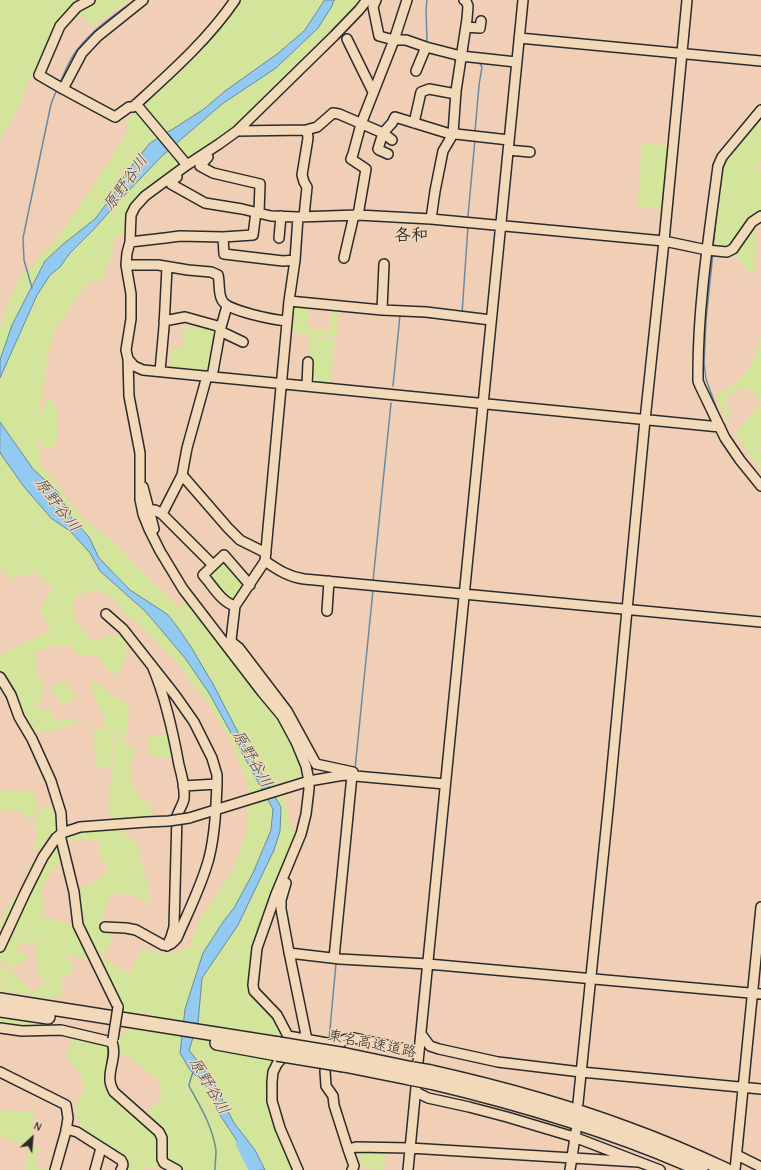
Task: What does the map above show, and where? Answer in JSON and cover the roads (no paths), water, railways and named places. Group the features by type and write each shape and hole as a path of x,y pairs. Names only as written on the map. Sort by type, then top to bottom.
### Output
{"highway":[{"name":"東名高速道路","path":"0,1000 215,1038 281,1044 414,1077 431,1077 525,1095 626,1128 677,1148 726,1170"},
{"name":"東名高速道路","path":"0,1010 162,1029"},
{"name":"東名高速道路","path":"431,1077 623,1138 701,1170"}],"street":[{"path":"90,0 77,7 60,26 39,75 115,117 136,104 191,53 214,28 235,0"},
{"path":"63,89 82,53 98,36 143,0"},
{"path":"307,1040 289,953 281,900 298,852 306,814 308,781 306,766 296,742 282,716 183,589 157,546 143,514 140,499 140,453 129,396 128,382 128,359 126,350 131,319 131,294 126,265 130,242 131,215 135,207 144,196 186,163 219,144 237,131 334,36 367,0"},
{"path":"376,0 373,7 379,36 394,40 406,40 461,56 516,62"},
{"path":"344,258 356,215 366,169 351,158 360,124 394,40 407,0"},
{"path":"431,219 443,151 452,134 468,6 464,0"},
{"path":"408,1170 414,1077 421,1034 522,0"},
{"path":"578,1103 687,0"},
{"path":"466,27 480,28 481,21"},
{"path":"519,38 761,61"},
{"path":"347,39 373,92"},
{"path":"416,72 426,47"},
{"path":"414,123 422,92 429,89 456,94"},
{"path":"136,104 186,163 188,168 172,181 171,184 205,203 257,212 271,216 301,217 356,215 431,219 664,241 707,250 727,252 733,249 752,222 761,216"},
{"path":"761,110 722,157 718,166 700,314 698,381 725,438 761,486"},
{"path":"237,131 307,130 317,127 333,113 339,114 383,133 392,140"},
{"path":"388,154 378,149 383,133 395,117 447,134 509,140"},
{"path":"268,699 232,640 235,606 250,585 266,557 289,301 301,217 307,187 302,175 308,138 307,130"},
{"path":"130,242 180,236 224,237 253,235 260,184 213,173 200,166 219,147 219,144"},
{"path":"508,150 530,152"},
{"path":"279,238 282,216"},
{"path":"224,237 224,254 295,260"},
{"path":"382,310 384,264"},
{"path":"126,265 158,266 211,272 218,275 222,301 227,306 262,317 287,321"},
{"path":"160,371 166,267"},
{"path":"289,301 382,310 426,312 491,320"},
{"path":"162,514 182,475 187,448 210,376 227,306"},
{"path":"164,321 185,317 221,329 242,342"},
{"path":"128,359 134,366 142,369 720,428"},
{"path":"307,386 308,362"},
{"path":"128,382 142,369"},
{"path":"140,474 150,510 157,546"},
{"path":"182,475 240,540 266,557 281,571 296,578 761,622"},
{"path":"150,510 155,510 162,514 213,565"},
{"path":"235,606 228,604 203,575 224,556 250,585"},
{"path":"327,611 329,581"},
{"path":"105,927 136,930 163,945 167,946 172,944 177,938 204,875 220,808 217,775 212,758 194,722 179,700 124,629 106,614"},
{"path":"234,644 239,648 287,711 316,764 347,770 358,773 362,776"},
{"path":"153,668 160,683 184,786 184,800 177,816 174,927 167,946"},
{"path":"0,677 11,695 19,717 32,739 51,781 61,813 61,834 74,892 78,925 118,1007 112,1041 114,1052 110,1079 112,1087 114,1092 159,1132 162,1138 162,1159 164,1163 176,1170"},
{"path":"0,947 43,857 56,838 61,834 80,827 169,821 188,818 308,781 339,776 352,775 445,784"},
{"path":"334,958 352,775"},
{"path":"184,786 217,784"},
{"path":"298,1170 280,1128 272,1101 273,1072 276,1064 282,1058 286,1048 281,1044 277,1014 254,991 253,985 258,948 263,930 301,834"},
{"path":"735,1170 743,1088 757,994 761,907"},
{"path":"289,953 757,994"},
{"path":"0,1028 22,1030 61,1030 112,1041"},
{"path":"421,1034 436,1052 498,1062 581,1072 761,1089"},
{"path":"281,1044 307,1040 327,1045 338,1045 344,1040 354,1038 419,1052"},
{"path":"325,1071 326,1086 333,1096 334,1105 354,1166 352,1170"},
{"path":"0,1072 66,1105 68,1118 55,1170"},
{"path":"414,1077 428,1098 575,1134 638,1162 660,1170"},
{"path":"66,1128 77,1132 121,1160 123,1163 121,1170"},
{"path":"570,1170 575,1134"},
{"path":"348,1149 356,1147 410,1148 638,1162"},
{"path":"96,1170 101,1148"},
{"path":"737,1155 761,1167"}],"water":[{"path":"325,0 334,0 332,6 318,28 276,68 222,104 163,155 69,254 60,267 50,275 37,295 0,378 0,360 12,325 45,261 62,245 95,219 113,195 126,173 150,143 204,109 225,91 277,54 304,31"},
{"path":"0,422 33,469 58,492 71,517 89,537 99,558 130,590 167,614 176,625 213,684 244,744 281,807 280,831 274,850 238,925 202,978 198,1023 189,1050 213,1081 234,1123 255,1150 265,1170 257,1170 218,1112 211,1091 190,1070 180,1053 185,1009 203,953 234,908 253,873 271,830 273,809 209,693 185,658 146,612 100,571 90,553 71,532 51,518 25,488 2,456 0,452"}],"waterway":[{"path":"60,83 67,66 77,50 89,36 135,0"},
{"path":"427,0 427,42"},
{"path":"475,132 482,67 479,62"},
{"path":"32,288 24,260 23,238 51,104 57,89"},
{"path":"468,216 475,139"},
{"path":"713,247 719,192"},
{"path":"462,314 468,226"},
{"path":"713,253 706,320 704,363 706,379 720,418"},
{"path":"393,386 400,315 454,320"},
{"path":"373,581 391,403"},
{"path":"355,769 373,590"},
{"path":"329,1040 336,963"},
{"path":"193,1072 189,1086 206,1117 212,1134 216,1151 215,1170"},
{"name":"原野谷川","path":"241,1144 254,1170"}],"district":[{"name":"各和","path":"411,235"}]}
